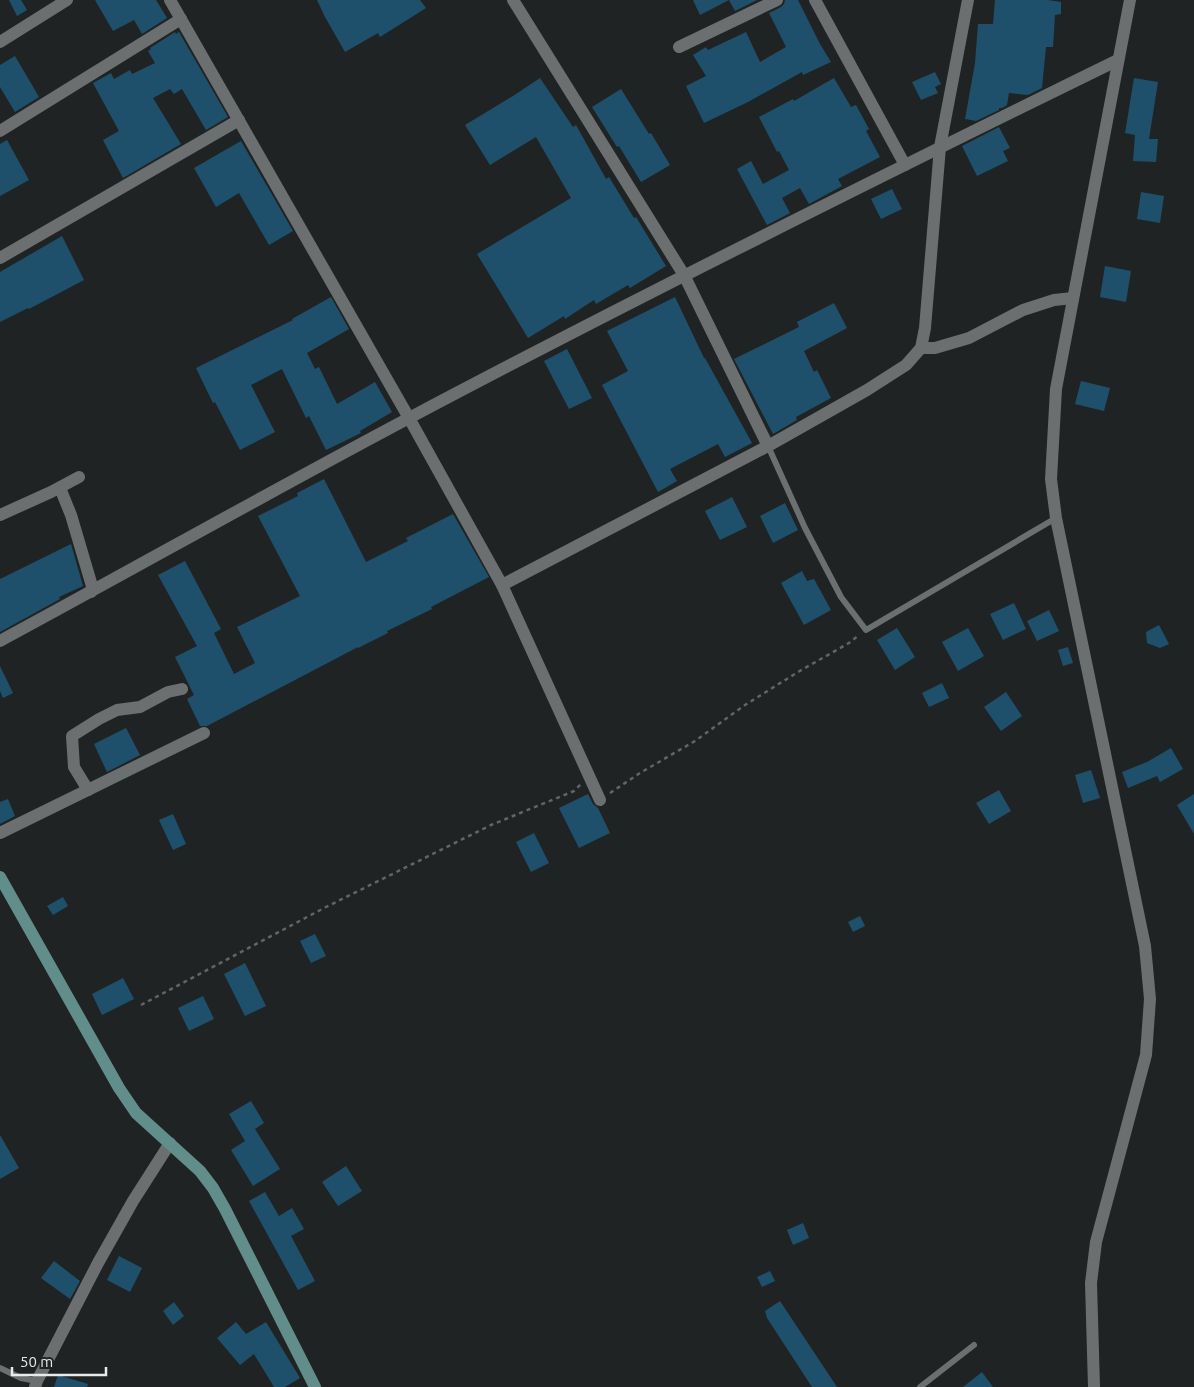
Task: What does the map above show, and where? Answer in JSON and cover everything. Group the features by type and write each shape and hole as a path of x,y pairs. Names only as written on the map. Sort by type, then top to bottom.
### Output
{"street":[{"path":"0,42 67,0"},
{"path":"170,0 410,418 502,585 600,800"},
{"path":"513,0 684,275 768,446"},
{"path":"679,47 777,0"},
{"path":"815,0 905,165"},
{"path":"502,585 768,446 906,365 921,348 925,328 940,147 968,0"},
{"path":"1094,1387 1091,1283 1096,1242 1146,1055 1150,999 1145,946 1056,518 1051,479 1056,389 1130,0"},
{"path":"0,131 181,19"},
{"path":"0,641 410,418 684,275 1118,60"},
{"path":"0,258 239,120"},
{"path":"921,348 935,348 970,338 1023,310 1054,300 1073,298"},
{"path":"0,515 60,488 79,477"},
{"path":"60,488 71,514 92,586 91,592"},
{"path":"88,790 74,767 72,736 117,710 140,707 168,692 182,689"},
{"path":"0,833 204,733"},
{"path":"0,877 119,1088 136,1113 200,1172 213,1188 315,1387"},
{"path":"36,1384 98,1263 133,1201 170,1143"}],"lane":[{"path":"768,446 805,528 841,597 866,630 1056,518"},
{"path":"920,1387 974,1345"},
{"path":"0,1368 36,1384"}],"path":[{"path":"600,800 640,773 695,741 745,705 850,643 866,630"},
{"path":"141,1005 326,907 418,861 491,825 574,791 584,781 586,769"}],"building":[{"path":"9,0 21,0 27,10 17,16"},
{"path":"95,0 156,0 167,18 142,34 134,20 113,31"},
{"path":"317,0 420,0 426,8 380,37 378,33 345,52"},
{"path":"693,0 729,0 700,15"},
{"path":"729,0 757,0 735,11"},
{"path":"785,0 798,0 831,62 803,75 802,72 748,102 704,123 686,86 706,76 693,55 706,47 708,50 746,32 760,62 786,47 769,13 781,7"},
{"path":"995,0 1048,0 1061,2 1061,14 1055,15 1053,47 1046,47 1042,88 1028,95 1009,93 1007,105 999,108 999,110 976,121 965,119 975,63 978,24 993,24"},
{"path":"175,32 176,34 179,32 228,117 206,130 182,89 174,94 170,89 153,98 181,144 123,178 103,140 119,131 93,83 111,73 114,79 130,70 132,74 155,63 148,51"},
{"path":"15,56 39,97 15,112 0,87 0,65"},
{"path":"935,72 941,84 935,87 938,93 921,100 912,82"},
{"path":"540,78 573,127 576,125 606,179 609,177 666,266 630,288 628,285 596,304 594,300 565,319 564,316 528,338 477,254 571,198 536,137 490,165 465,125"},
{"path":"834,78 851,107 856,105 869,129 866,131 880,157 838,179 842,186 809,204 800,188 782,198 790,213 767,225 737,169 751,161 763,184 789,170 779,151 777,152 759,117 793,99 794,101"},
{"path":"1134,78 1158,82 1149,139 1158,139 1156,162 1133,161 1135,135 1125,133"},
{"path":"621,89 670,165 641,182 592,107"},
{"path":"999,127 1010,148 1003,151 1008,161 977,176 962,146"},
{"path":"7,140 29,180 0,196 0,144"},
{"path":"241,141 293,231 269,245 239,193 216,207 194,168"},
{"path":"892,189 902,209 881,219 871,199"},
{"path":"1141,192 1164,196 1160,223 1137,219"},
{"path":"62,236 84,280 0,322 0,272"},
{"path":"1105,266 1131,271 1126,302 1100,297"},
{"path":"331,297 349,329 307,353 315,369 319,367 337,404 375,382 392,412 360,431 361,433 326,450 309,416 306,418 282,369 251,385 275,432 240,450 215,402 213,403 196,368 293,320"},
{"path":"675,297 704,358 752,443 725,457 718,444 670,469 677,481 658,492 602,385 628,371 607,331"},
{"path":"834,303 847,328 804,351 814,372 817,370 831,398 796,417 797,420 773,434 734,359 799,327 797,322"},
{"path":"567,349 592,398 569,409 544,361"},
{"path":"1081,381 1110,388 1104,411 1075,404"},
{"path":"324,479 366,562 408,541 406,538 453,514 489,577 431,607 432,609 387,631 388,633 207,726 200,726 187,699 194,695 175,657 197,646 158,575 185,561 221,629 214,633 234,674 255,663 237,627 300,596 258,516 298,496 297,493"},
{"path":"732,497 747,527 720,540 705,511"},
{"path":"785,503 798,530 773,543 760,516"},
{"path":"71,544 83,586 59,597 60,599 0,632 0,579"},
{"path":"802,571 807,581 814,579 831,610 804,625 781,583"},
{"path":"1014,603 1026,629 1003,640 990,614"},
{"path":"1049,610 1059,631 1037,641 1027,621"},
{"path":"1159,625 1169,644 1160,648 1147,643 1146,632"},
{"path":"897,628 915,657 895,670 877,640"},
{"path":"968,628 984,656 958,671 942,642"},
{"path":"1068,647 1073,663 1063,666 1058,650"},
{"path":"0,666 13,693 3,698 0,691"},
{"path":"942,683 949,698 929,707 922,693"},
{"path":"1006,692 1022,716 1001,731 984,707"},
{"path":"126,728 140,755 107,772 94,744"},
{"path":"1171,748 1183,769 1160,782 1157,776 1128,788 1122,772 1147,762"},
{"path":"1091,770 1100,798 1083,803 1075,775"},
{"path":"999,790 1011,811 989,824 976,803"},
{"path":"588,794 593,804 598,808 610,833 579,848 559,808"},
{"path":"1194,794 1194,834 1177,805"},
{"path":"8,799 15,816 0,824 0,802"},
{"path":"173,814 186,844 173,850 159,820"},
{"path":"534,833 549,863 531,872 516,842"},
{"path":"63,897 68,906 53,915 47,906"},
{"path":"860,916 865,926 853,932 848,922"},
{"path":"315,934 326,956 311,963 300,941"},
{"path":"245,963 266,1006 245,1016 224,974"},
{"path":"123,978 134,999 102,1015 92,994"},
{"path":"203,996 214,1019 189,1031 178,1008"},
{"path":"251,1101 264,1123 255,1129 280,1169 253,1186 231,1150 245,1141 229,1114"},
{"path":"0,1135 19,1168 0,1179"},
{"path":"346,1166 362,1191 338,1206 322,1182"},
{"path":"265,1192 279,1216 292,1208 304,1229 291,1236 315,1281 298,1290 249,1201"},
{"path":"803,1223 809,1238 793,1245 787,1230"},
{"path":"119,1256 142,1268 130,1292 107,1280"},
{"path":"54,1261 80,1281 70,1299 41,1278"},
{"path":"770,1271 775,1281 762,1287 757,1277"},
{"path":"780,1301 837,1387 812,1387 767,1318 765,1311"},
{"path":"174,1302 184,1316 173,1325 163,1311"},
{"path":"236,1322 246,1334 266,1322 300,1378 285,1387 274,1387 254,1354 240,1365 217,1338"},
{"path":"982,1372 993,1387 963,1387"},
{"path":"58,1375 88,1384 87,1387 54,1387"}]}
